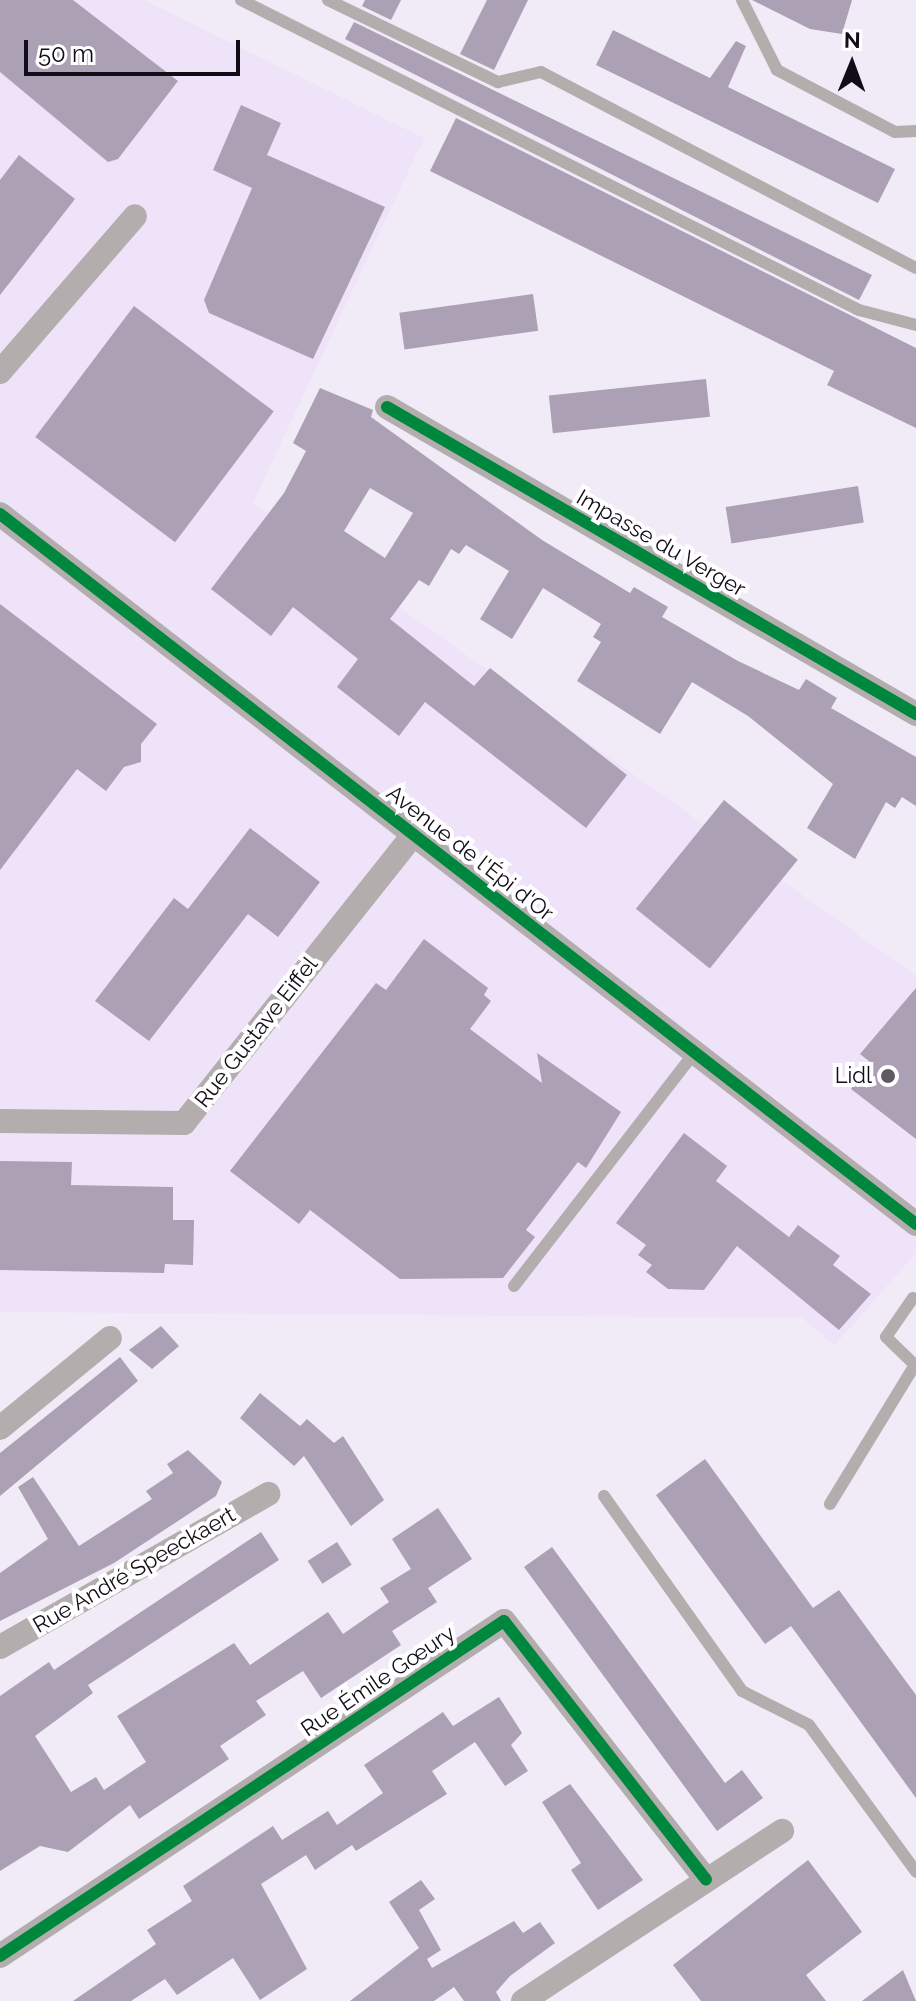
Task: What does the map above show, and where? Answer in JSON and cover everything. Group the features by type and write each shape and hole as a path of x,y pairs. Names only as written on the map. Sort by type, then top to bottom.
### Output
{"street":[{"path":"0,372 135,216"},
{"name":"Impasse du Verger","path":"387,407 916,714"},
{"name":"Avenue de l'Épi d'Or","path":"0,514 916,1224"},
{"name":"Rue Gustave Eiffel","path":"0,1121 184,1123 413,835"},
{"path":"0,1428 110,1338"},
{"name":"Rue André Speeckaert","path":"0,1647 268,1494"},
{"name":"Rue Émile Gœury","path":"0,1956 504,1621 706,1880"},
{"path":"523,2001 782,1831"}],"lane":[{"path":"241,0 859,310 916,325"},
{"path":"328,0 498,82 541,72 916,268"},
{"path":"742,0 777,70 895,132 916,131"},
{"path":"514,1286 695,1052"},
{"path":"830,1504 915,1366 886,1337 913,1298"},
{"path":"604,1496 742,1691 809,1725 916,1872"}],"shaded area":[{"path":"0,0 144,0 424,138 253,503 916,976 916,1253 835,1345 802,1318 0,1312"}],"building":[{"path":"0,0 73,0 178,81 118,159 108,162 0,72"},
{"path":"365,0 401,0 391,20 362,6"},
{"path":"487,0 528,0 494,70 460,54"},
{"path":"752,0 852,0 842,34 810,29"},
{"path":"354,22 872,275 859,300 345,39"},
{"path":"613,30 710,78 736,41 746,46 728,87 895,169 878,203 596,65"},
{"path":"241,105 281,123 267,155 385,207 313,359 209,313 204,300 252,188 213,170"},
{"path":"456,118 916,348 916,428 827,385 834,371 430,171"},
{"path":"19,155 75,199 0,295 0,180"},
{"path":"533,294 538,331 404,349 399,313"},
{"path":"134,306 274,411 175,542 35,437"},
{"path":"706,379 710,417 553,433 549,396"},
{"path":"320,388 373,410 371,417 542,540 630,593 634,587 668,607 662,617 738,661 799,690 806,679 837,698 831,708 916,757 916,806 902,797 895,808 886,802 855,859 807,828 833,784 748,716 692,682 660,734 577,681 601,642 593,637 601,624 543,588 512,639 480,619 509,571 466,545 459,554 451,549 429,586 419,580 390,619 474,686 490,668 627,775 586,828 425,702 399,736 337,687 358,659 293,607 271,636 211,589 284,493 306,451 293,443","holes":["370,488 413,513 385,558 344,531"]},
{"path":"858,486 864,523 731,544 726,507"},
{"path":"0,604 157,724 141,744 141,762 124,767 106,791 77,769 0,870"},
{"path":"724,800 798,860 710,969 636,909"},
{"path":"250,828 320,882 278,937 248,914 149,1041 95,1001 174,898 188,909"},
{"path":"424,939 488,988 484,995 491,1001 470,1029 542,1083 537,1053 621,1112 586,1168 578,1162 526,1230 535,1237 503,1278 400,1279 310,1210 299,1224 230,1171 376,983 386,990"},
{"name":"Lidl","path":"916,988 916,1139 851,1089 870,1062 860,1054"},
{"path":"684,1133 727,1166 716,1181 789,1237 798,1225 840,1256 833,1265 871,1294 839,1330 737,1246 704,1290 668,1289 646,1272 652,1265 638,1255 646,1245 616,1223"},
{"path":"0,1161 72,1162 71,1185 173,1187 173,1220 194,1220 193,1265 165,1264 164,1273 0,1270"},
{"path":"161,1326 179,1346 152,1369 129,1350"},
{"path":"120,1357 138,1381 0,1496 0,1453"},
{"path":"260,1393 300,1426 307,1419 334,1443 343,1436 384,1500 351,1526 304,1456 294,1466 240,1418"},
{"path":"188,1450 222,1482 216,1496 114,1563 0,1621 0,1573 48,1539 18,1487 33,1477 79,1546 152,1499 146,1491 173,1473 167,1464"},
{"path":"705,1459 813,1608 839,1590 916,1695 916,1798 791,1626 765,1644 656,1495"},
{"path":"438,1508 472,1559 428,1588 437,1602 392,1631 401,1645 321,1698 303,1671 256,1701 266,1715 220,1746 229,1759 139,1819 130,1805 68,1852 40,1846 0,1871 0,1696 49,1662 54,1670 261,1532 279,1560 88,1685 93,1693 35,1736 71,1792 96,1777 104,1790 146,1762 117,1716 234,1643 250,1665 328,1612 343,1634 389,1602 380,1588 411,1569 392,1539"},
{"path":"337,1542 352,1565 322,1584 308,1561"},
{"path":"552,1547 725,1783 742,1770 763,1798 717,1831 524,1567"},
{"path":"499,1697 522,1733 511,1745 528,1771 505,1786 475,1742 432,1771 447,1794 356,1851 352,1845 315,1870 306,1855 261,1884 307,1969 260,2000 233,1958 177,1995 165,1979 131,2001 73,2001 156,1944 147,1930 192,1901 183,1886 273,1826 282,1840 328,1811 337,1825 383,1793 364,1765 443,1712 453,1726"},
{"path":"570,1784 643,1880 598,1910 571,1870 581,1863 542,1802"},
{"path":"808,1860 862,1932 806,1975 826,2001 701,2001 673,1965"},
{"path":"421,1880 435,1899 419,1910 441,1950 427,1959 432,1968 514,1921 523,1933 540,1922 555,1943 510,1976 496,1992 501,2001 464,2001 454,1987 434,2001 350,2001 419,1948 389,1902"},
{"path":"903,1970 916,2001 862,2001"}],"cycle path":[{"path":"387,407 916,714"},
{"path":"0,514 916,1224"},
{"path":"0,1956 504,1621 706,1880"}],"place":[{"name":"Lidl","path":"888,1076"}]}
